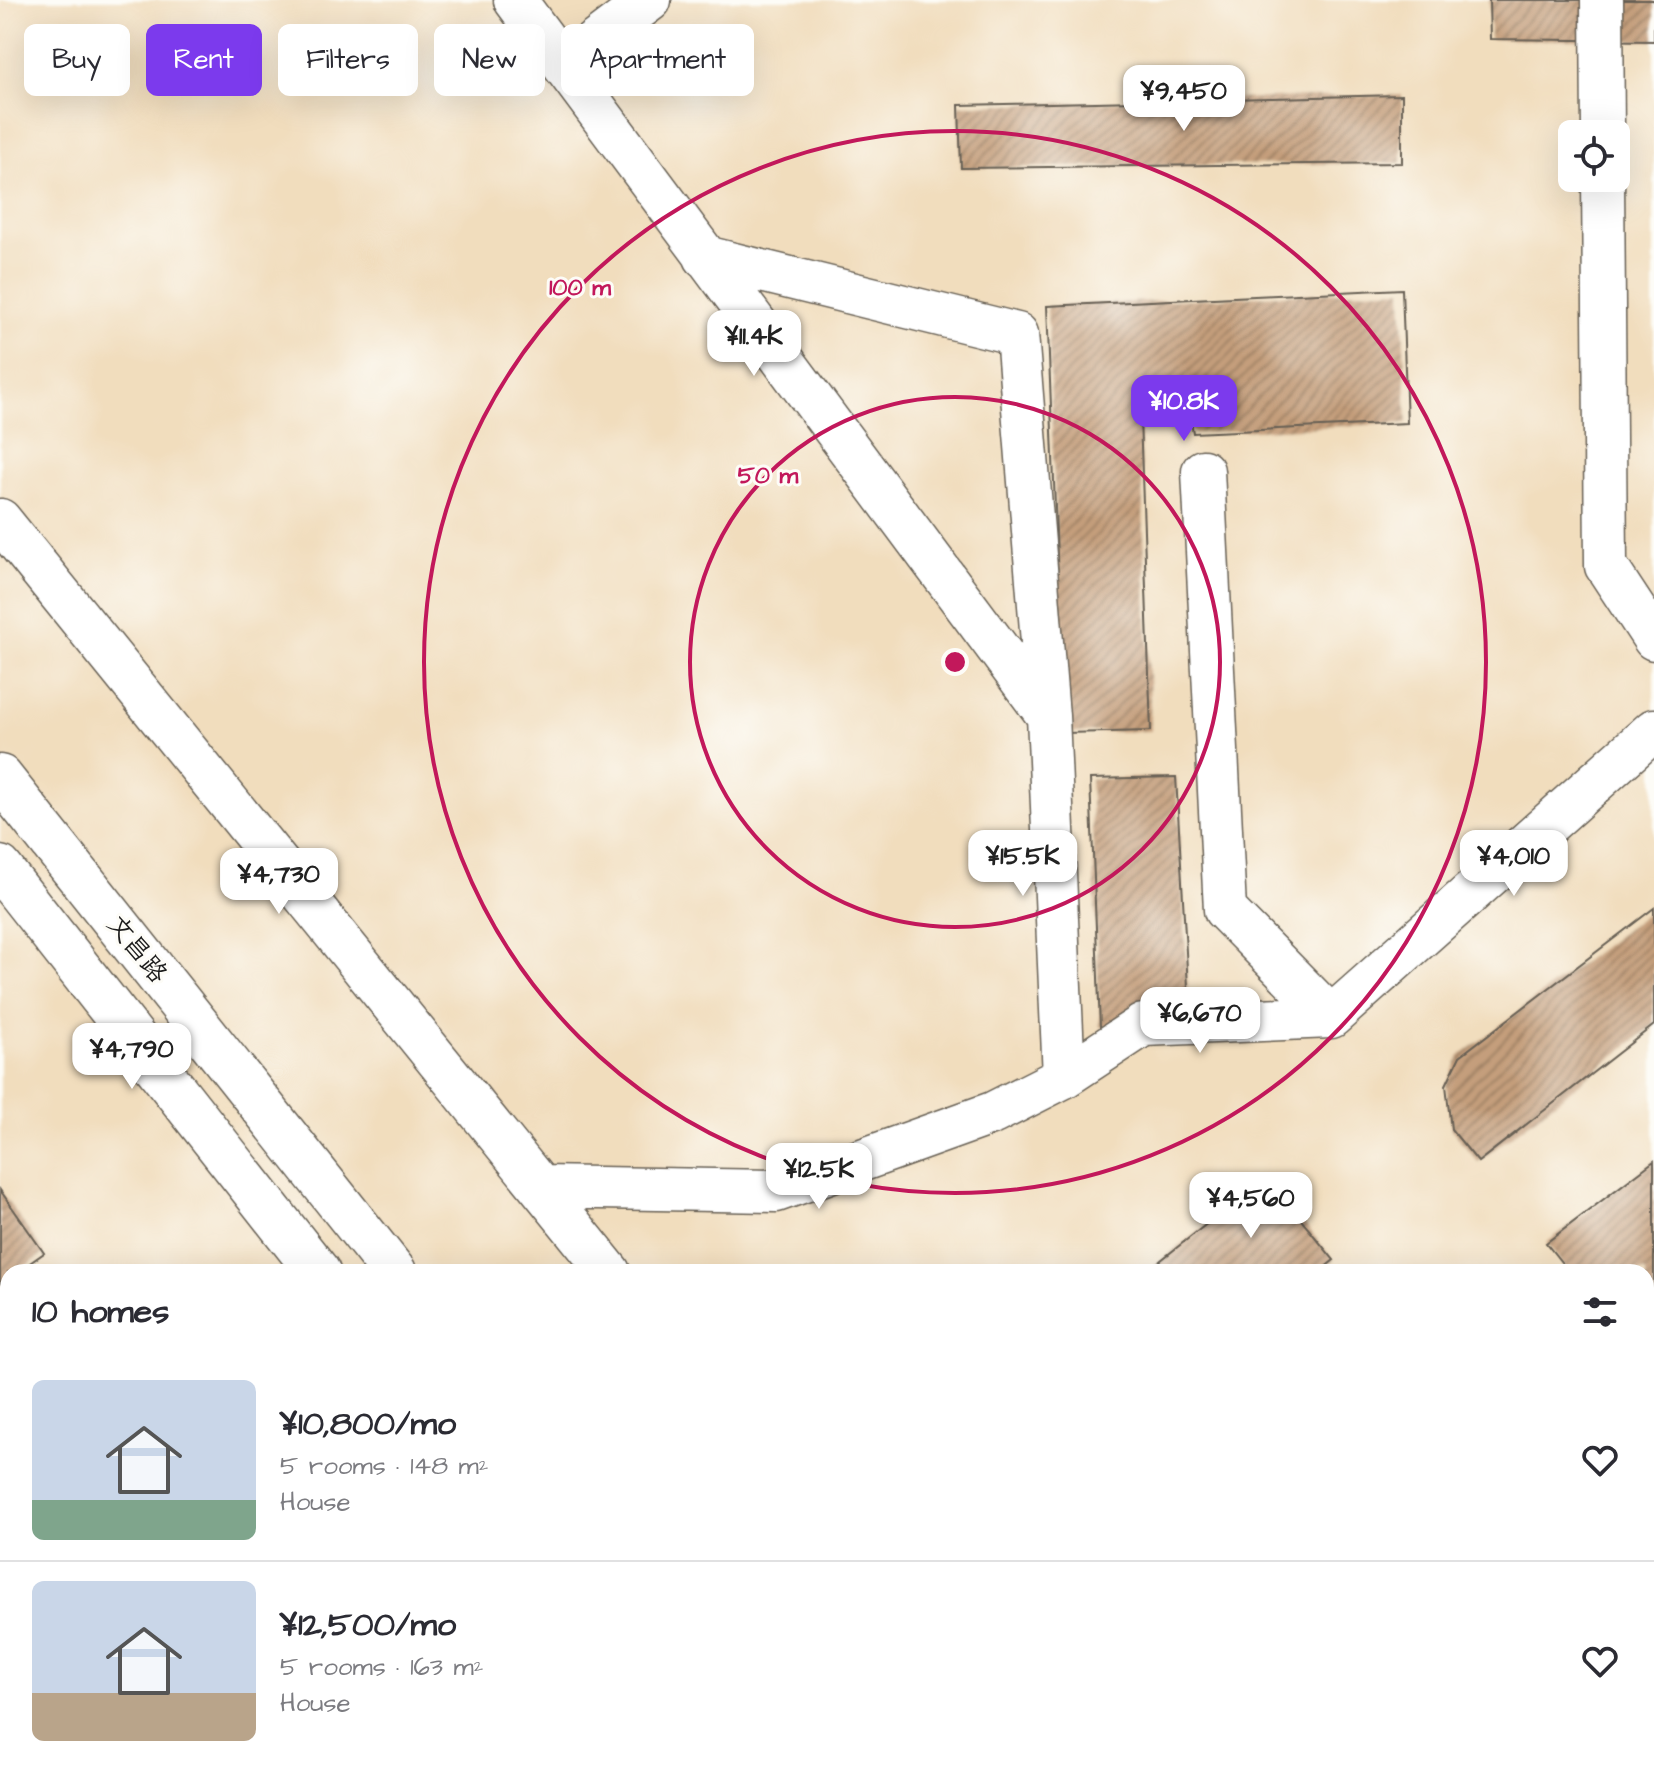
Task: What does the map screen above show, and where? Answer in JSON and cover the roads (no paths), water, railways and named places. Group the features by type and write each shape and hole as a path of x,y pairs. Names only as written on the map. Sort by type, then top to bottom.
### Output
{"main road":[{"name":"文昌路","path":"0,777 388,1264"},
{"path":"0,868 312,1264"}],"street":[{"path":"515,0 561,61"},
{"path":"618,24 650,0"},
{"path":"1602,0 1603,120"},
{"path":"587,96 1048,716"},
{"path":"1603,192 1606,566 1654,639"},
{"path":"705,257 1017,334 1048,716 1064,1077"},
{"path":"1203,471 1225,910 1331,1017"},
{"path":"0,520 603,1264"},
{"path":"541,1187 776,1191 993,1113 1064,1077 1143,1025 1331,1017 1654,730"}]}
